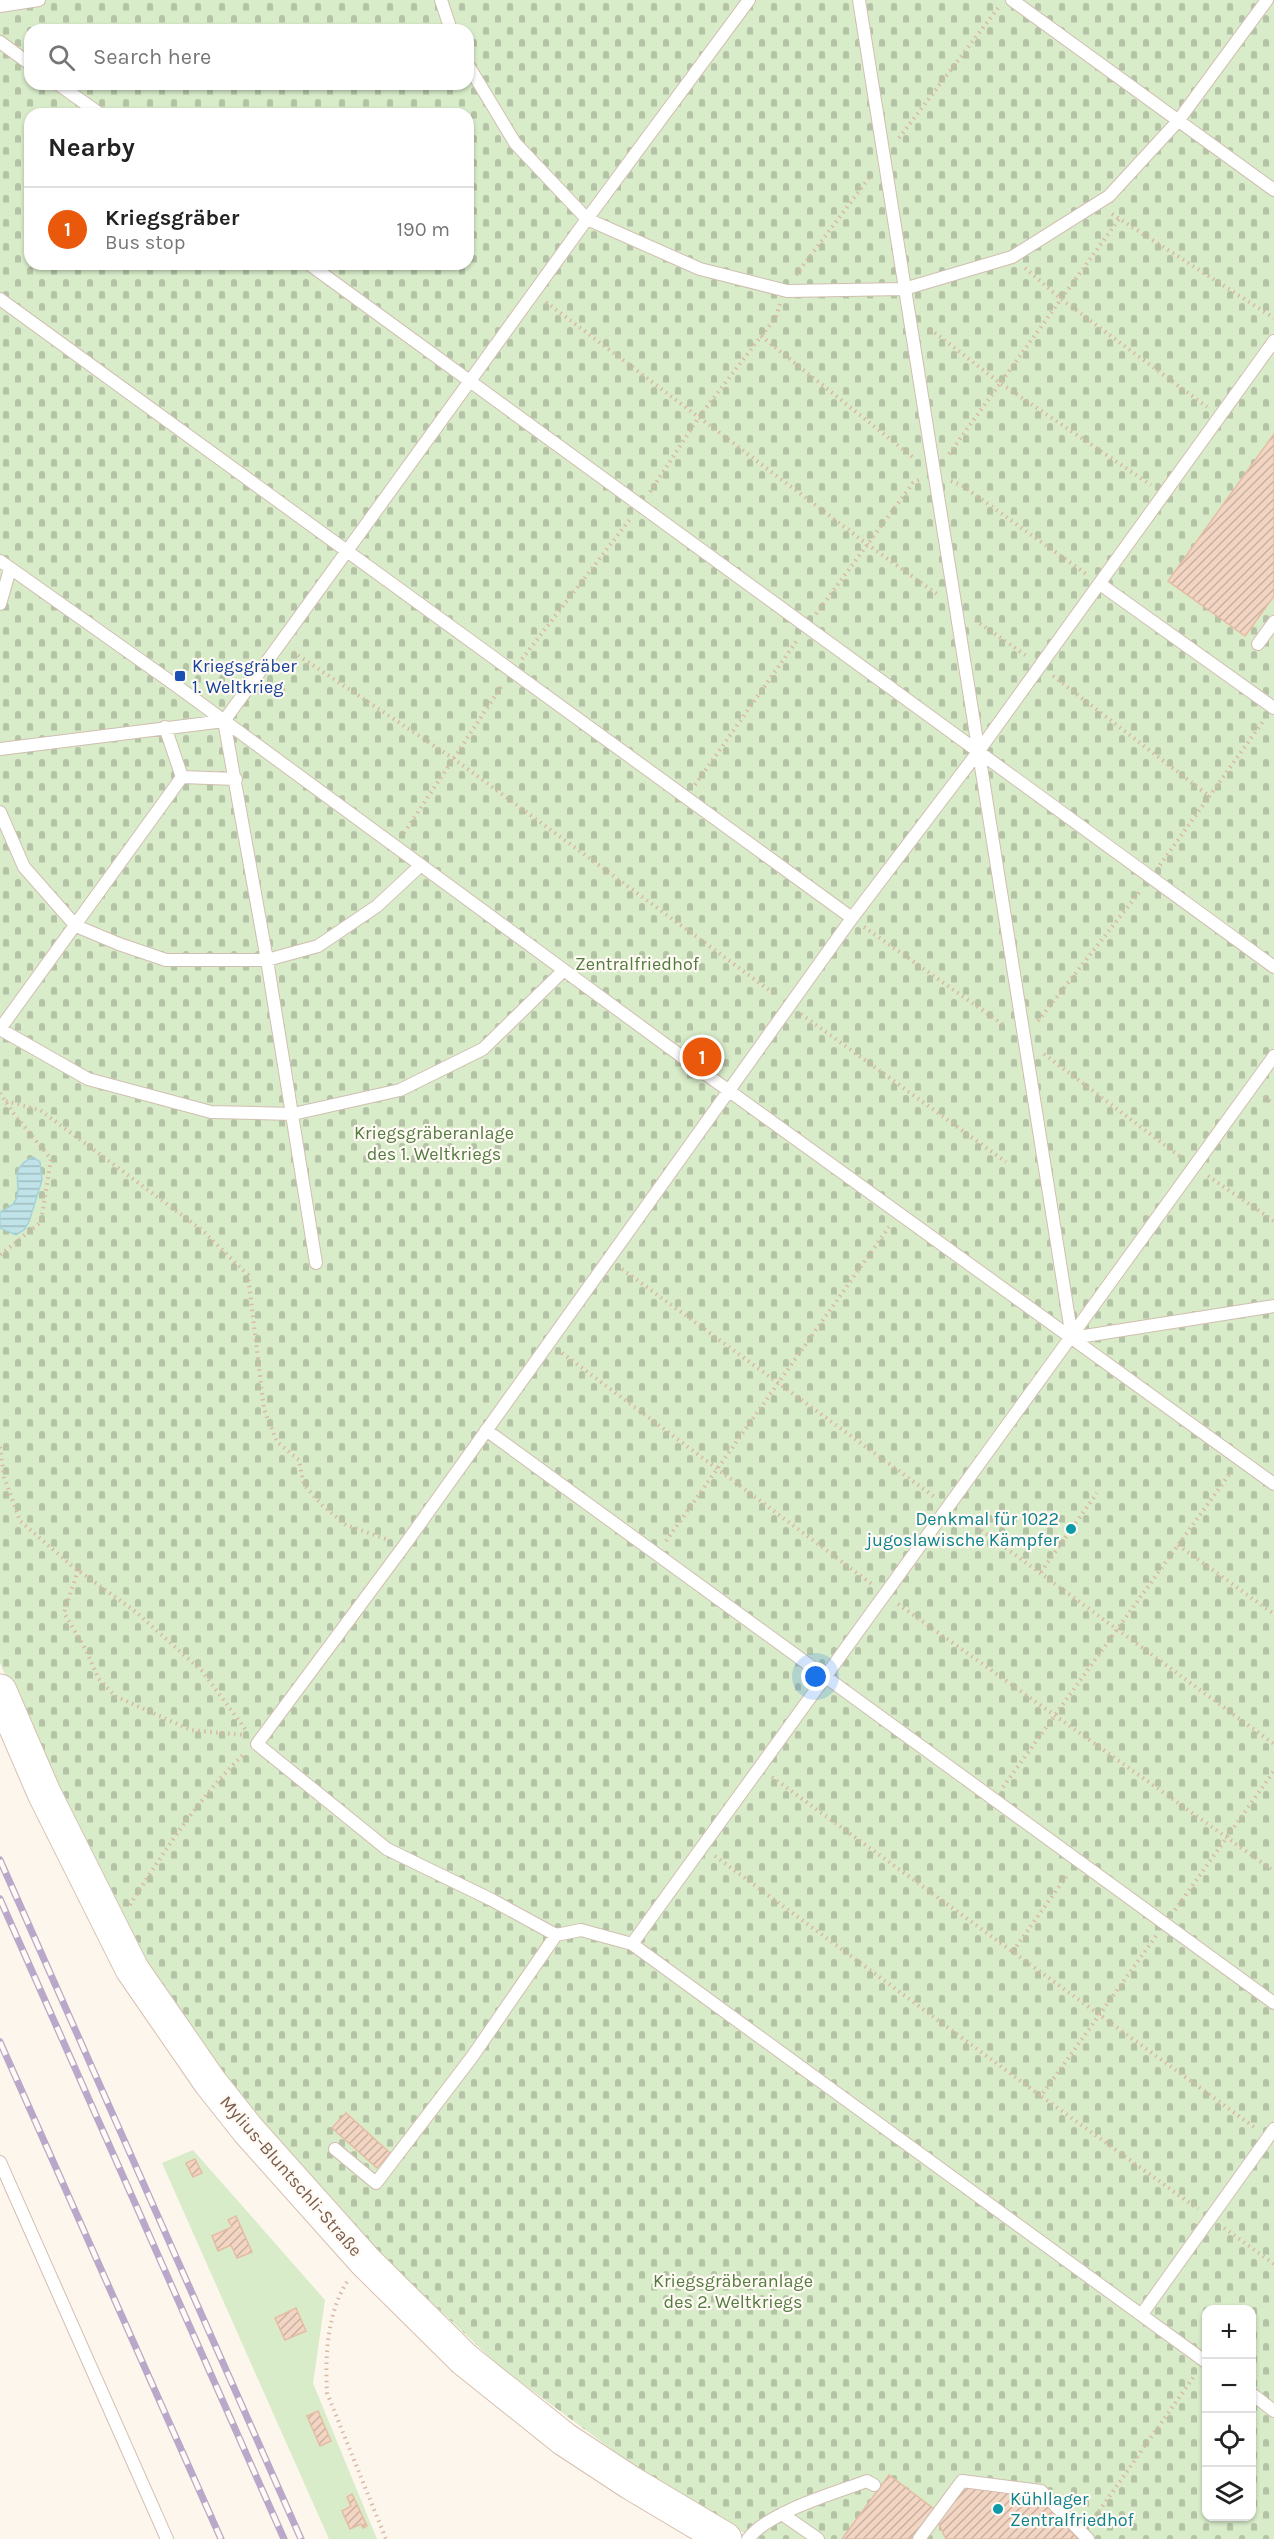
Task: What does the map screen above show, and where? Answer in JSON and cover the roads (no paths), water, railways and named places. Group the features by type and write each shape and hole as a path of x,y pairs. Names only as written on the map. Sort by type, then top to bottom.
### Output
{"street":[{"name":"Mylius-Bluntschli-Straße","path":"0,1691 44,1793 132,1969 210,2082 248,2130 365,2261 464,2359 564,2439 631,2483 725,2539"}],"lane":[{"path":"0,6 39,0"},
{"path":"441,0 449,24"},
{"path":"316,1263 267,960 224,721 587,219 749,0"},
{"path":"859,0 1072,1338"},
{"path":"1012,0 1274,190"},
{"path":"474,75 515,143 587,219 700,269 784,291 904,289 1012,257 1109,196 1178,121 1267,0"},
{"path":"0,42 24,60"},
{"path":"66,90 92,108"},
{"path":"317,270 1274,967"},
{"path":"0,299 852,918"},
{"path":"1203,2359 632,1944 581,1930 556,1935 492,1900 387,1849 257,1744 404,1546 852,918 1041,666 1274,341"},
{"path":"0,604 5,565 224,721 730,1091 1274,1484"},
{"path":"1100,584 1273,707"},
{"path":"1258,644 1274,622"},
{"path":"0,749 224,721"},
{"path":"165,727 182,777"},
{"path":"182,777 236,779"},
{"path":"182,777 0,1029 88,1079 211,1112 293,1114 400,1090 483,1048 564,970"},
{"path":"0,812 24,867 76,926 166,960 267,960 318,946 377,906 421,865"},
{"path":"632,1944 1274,1056"},
{"path":"1072,1338 1274,1306"},
{"path":"486,1430 826,1676 1077,1862 1274,2003"},
{"path":"335,2149 376,2183 472,2057 556,1935"},
{"path":"1142,2314 1271,2133"},
{"path":"0,2162 167,2539"},
{"path":"1256,2398 1274,2411"},
{"path":"747,2539 782,2514 867,2481 874,2486"},
{"path":"919,2539 962,2481 1022,2491 1041,2491 1086,2536"},
{"path":"782,2514 818,2539"}],"water":[{"path":"33,1157 40,1162 42,1180 29,1222 24,1230 16,1235 0,1228 0,1212 12,1205 17,1198 18,1173 24,1162"}],"railway":[{"path":"0,1860 301,2539"},
{"path":"0,1899 284,2539"},
{"path":"0,2042 221,2539"}],"place":[{"name":"Kriegsgräber 1. Weltkrieg","path":"180,676"},
{"name":"Kriegsgräber","path":"702,1057"},
{"name":"Denkmal für 1022 jugoslawische Kämpfer","path":"1071,1529"},
{"name":"Kühllager Zentralfriedhof","path":"998,2509"}],"park label":[{"name":"Zentralfriedhof","path":"637,964"},
{"name":"Kriegsgräberanlage des 1. Weltkriegs","path":"434,1143"},
{"name":"Kriegsgräberanlage des 2. Weltkriegs","path":"733,2291"}]}
